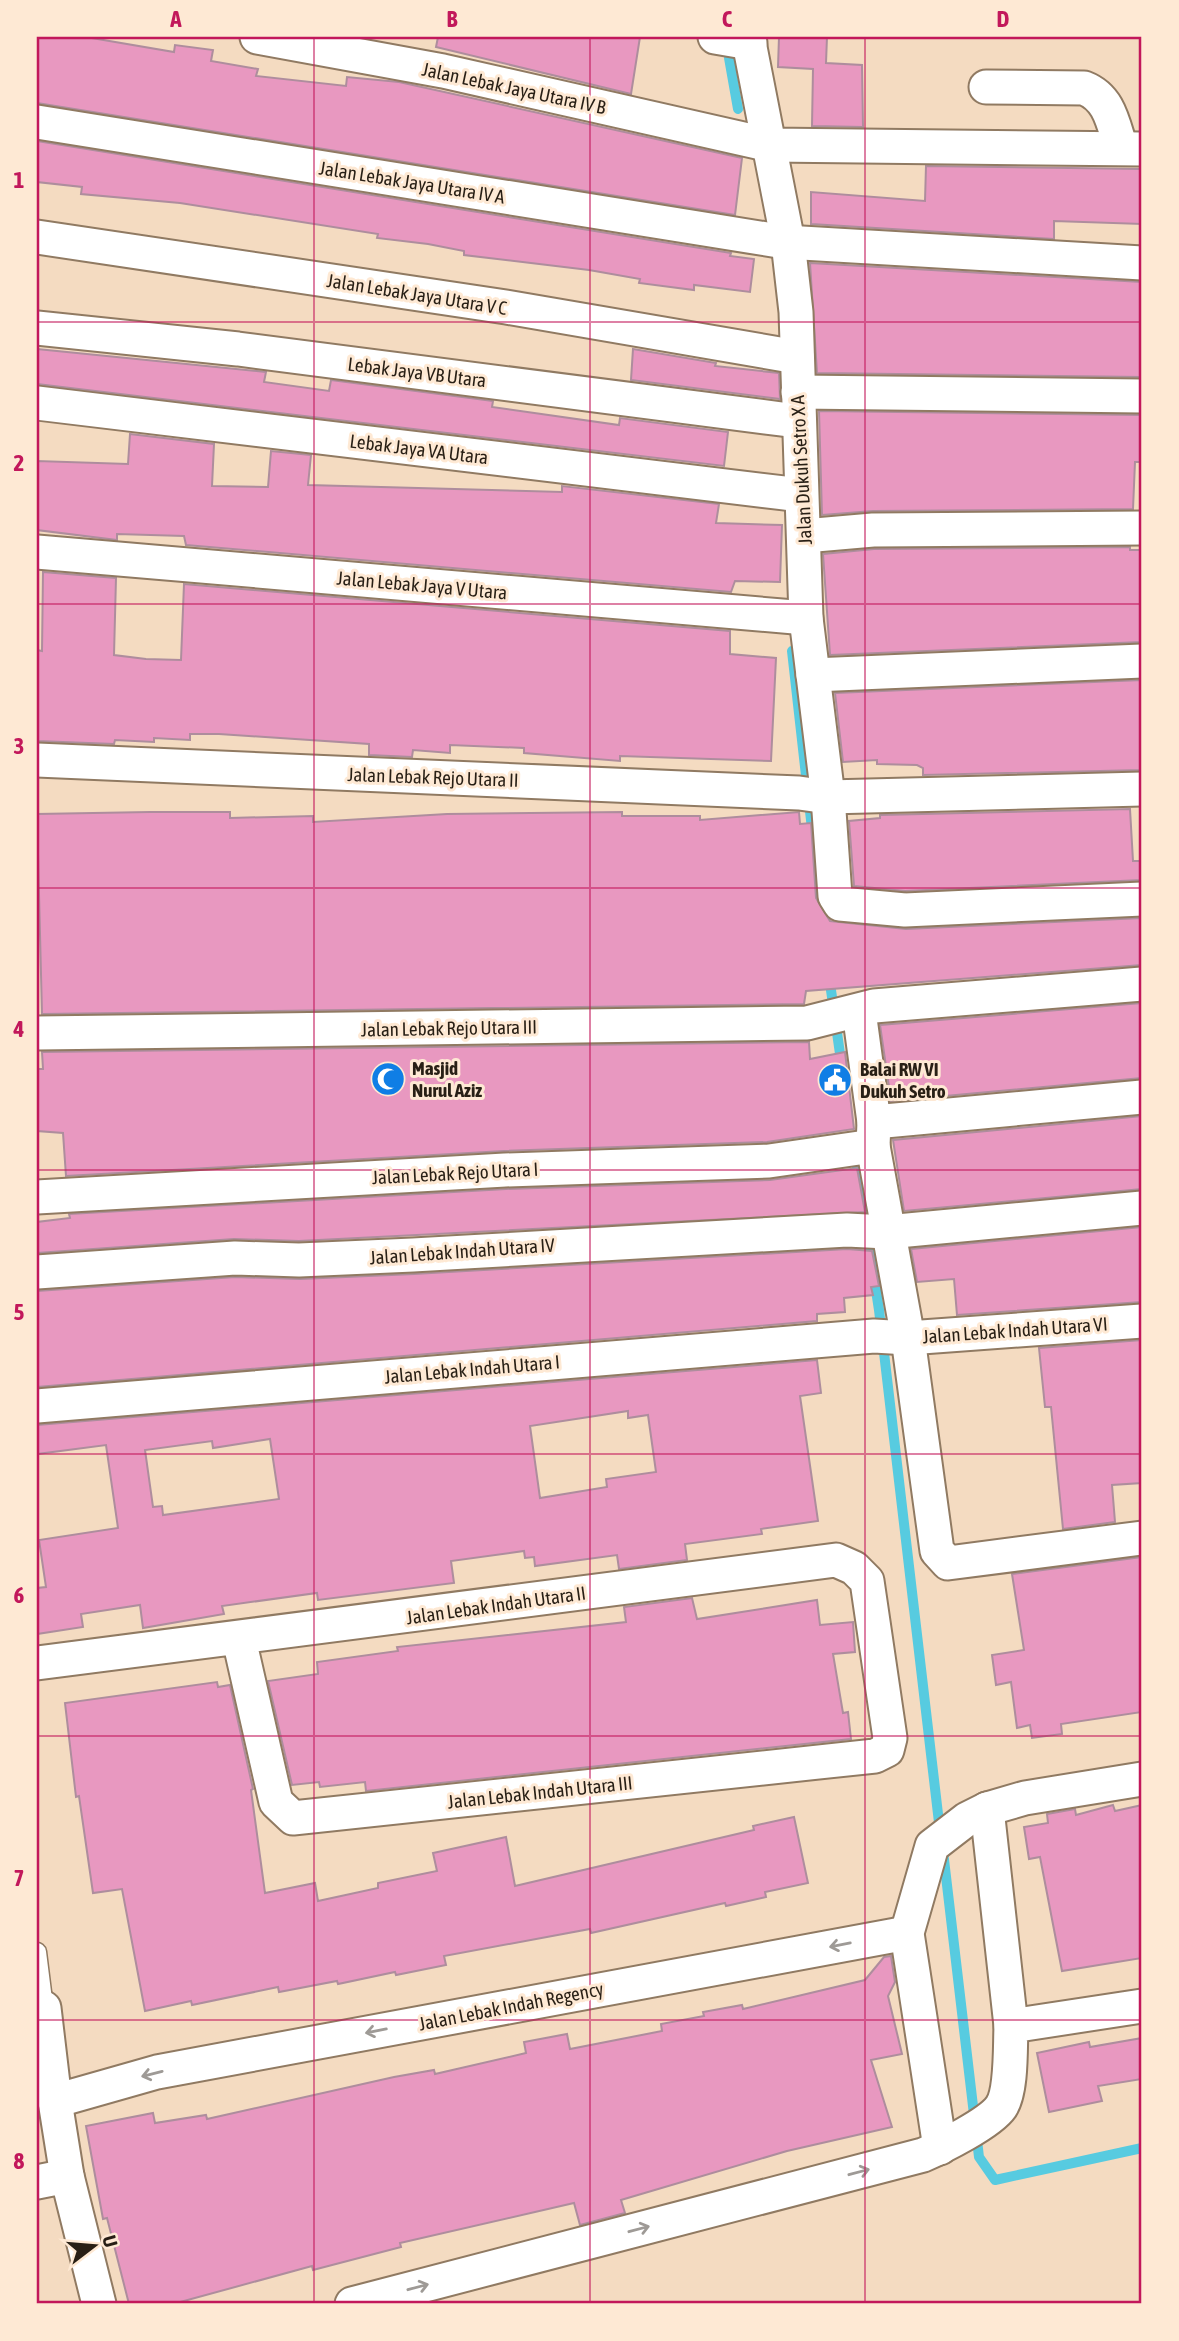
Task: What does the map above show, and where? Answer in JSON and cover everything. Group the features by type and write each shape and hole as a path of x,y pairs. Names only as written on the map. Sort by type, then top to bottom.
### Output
{"street":[{"name":"Jalan Lebak Jaya Utara IV B","path":"257,37 443,71 770,145 1132,149"},
{"path":"715,37 749,40"},
{"name":"Jalan Dukuh Setro X A","path":"749,40 788,242 797,357 806,618 813,675 814,795 833,887 840,904 905,910 1142,899"},
{"path":"986,87 1084,88 1097,93 1105,101 1132,149"},
{"name":"Jalan Lebak Jaya Utara IV A","path":"37,122 788,242 1142,262"},
{"name":"Jalan Lebak Jaya Utara V C","path":"37,237 506,307 797,357"},
{"name":"Lebak Jaya VB Utara","path":"37,328 797,406 1142,397"},
{"name":"Lebak Jaya VA Utara","path":"37,403 801,495"},
{"path":"804,536 873,530 1142,528"},
{"name":"Jalan Lebak Jaya V Utara","path":"37,552 806,618"},
{"path":"813,675 1142,661"},
{"name":"Jalan Lebak Rejo Utara II","path":"37,760 814,795 1142,789"},
{"name":"Jalan Lebak Rejo Utara III","path":"37,1033 807,1023 874,1006 1142,985"},
{"path":"849,1014 871,1231 894,1337"},
{"name":"Jalan Lebak Rejo Utara I","path":"37,1198 505,1170 769,1161 862,1141 1142,1097"},
{"name":"Jalan Lebak Indah Utara IV","path":"37,1272 235,1258 299,1260 871,1231 1142,1208"},
{"name":"Jalan Lebak Indah Utara VI","path":"1142,1321 894,1337 937,1551 948,1563 1142,1538"},
{"name":"Jalan Lebak Indah Utara I","path":"37,1406 894,1337"},
{"name":"Jalan Lebak Indah Utara II","path":"37,1663 836,1560 854,1569 867,1581 881,1661"},
{"name":"Jalan Lebak Indah Utara III","path":"239,1639 276,1802 293,1818 875,1756 887,1750 890,1738 881,1661"},
{"path":"950,2143 907,1933 932,1846 977,1814 1025,1798 1142,1779"},
{"path":"352,2304 950,2143 1001,2107 1008,2078 1011,2026 977,1814"},
{"name":"Jalan Lebak Indah Regency","path":"55,2101 157,2072 907,1933"},
{"path":"1011,2026 1142,2006"},
{"path":"41,2009 55,2101 52,2179 99,2304"}],"lane":[{"path":"37,1952 41,2009"}],"building":[{"path":"37,37 86,37 174,52 175,45 213,50 211,61 258,69 256,76 346,86 347,77 399,82 742,158 735,215 37,103"},
{"path":"438,37 640,37 631,94 436,47"},
{"path":"779,37 827,37 826,63 862,65 863,127 812,126 813,69 778,67"},
{"path":"37,141 731,253 730,256 754,259 750,292 694,285 694,290 639,283 640,279 589,270 464,255 464,251 377,238 378,234 180,203 81,194 82,187 37,182"},
{"path":"926,166 1142,169 1142,224 1054,221 1054,239 811,224 811,192 925,201"},
{"path":"810,263 1142,282 1142,377 817,373"},
{"path":"37,349 266,372 264,382 329,391 331,380 493,401 492,407 619,425 620,418 728,432 724,466 37,384"},
{"path":"633,349 716,363 715,366 779,373 780,399 631,380"},
{"path":"819,411 1142,415 1142,462 1135,462 1133,509 873,511 822,515"},
{"path":"130,434 214,444 212,486 268,487 271,451 311,455 308,485 562,492 562,486 719,504 716,523 782,525 780,582 735,581 731,592 186,545 184,536 117,534 117,540 37,530 37,461 128,464"},
{"path":"1130,547 1130,550 1142,550 1142,642 830,655 823,554 874,549"},
{"path":"43,572 116,578 114,655 146,659 181,660 184,584 730,631 730,654 776,658 771,761 620,756 620,761 524,753 524,748 450,745 450,753 413,750 412,757 369,755 369,744 219,734 190,734 190,740 115,740 114,744 37,741 37,650 42,651"},
{"path":"1142,680 1142,770 923,775 923,768 917,765 877,764 877,760 843,762 835,693"},
{"path":"1130,809 1133,861 1142,861 1142,880 905,891 854,886 849,821 880,818 880,815"},
{"path":"230,812 230,818 313,816 313,822 447,814 622,812 622,816 700,816 700,820 799,812 800,824 811,823 816,898 830,921 906,929 1142,918 1142,965 806,991 804,1004 42,1014 37,814"},
{"path":"1142,1003 1142,1078 891,1101 880,1025"},
{"path":"809,1042 810,1059 845,1052 854,1129 767,1142 504,1151 66,1176 63,1133 37,1131 37,1069 43,1069 42,1052"},
{"path":"1142,1116 1142,1189 904,1211 893,1140"},
{"path":"857,1168 865,1212 299,1241 234,1239 37,1253 37,1222 70,1218 69,1214 506,1189 770,1180"},
{"path":"1142,1227 1142,1302 957,1315 954,1279 917,1282 911,1249"},
{"path":"847,1249 872,1251 879,1286 871,1287 873,1295 844,1298 845,1312 817,1314 817,1321 37,1387 37,1291 235,1277 300,1279 414,1274"},
{"path":"1142,1340 1142,1483 1112,1485 1115,1522 1063,1529 1051,1407 1045,1407 1039,1348"},
{"path":"817,1360 821,1393 800,1396 818,1521 761,1529 762,1534 685,1544 687,1560 619,1569 617,1555 535,1566 534,1557 525,1558 524,1551 451,1561 454,1583 318,1600 317,1593 222,1606 224,1614 143,1628 140,1605 81,1614 83,1627 37,1634 37,1588 46,1587 39,1540 118,1528 106,1445 37,1454 37,1425","holes":["628,1411 628,1418 648,1415 656,1472 606,1479 607,1487 540,1498 530,1426","270,1439 279,1499 163,1515 162,1506 153,1507 145,1450 212,1441 213,1448"]},
{"path":"1142,1557 1142,1712 1061,1724 1062,1734 1032,1738 1030,1725 1017,1728 1011,1682 996,1685 992,1655 1024,1650 1012,1574"},
{"path":"692,1598 697,1619 817,1600 820,1625 853,1622 855,1652 833,1654 843,1713 848,1712 851,1739 366,1791 365,1782 320,1787 319,1782 292,1785 268,1681 318,1674 317,1662 398,1651 397,1647 626,1622 624,1607"},
{"path":"217,1682 218,1687 230,1685 253,1789 251,1790 265,1893 315,1883 318,1901 378,1888 378,1883 437,1871 433,1853 506,1837 515,1886 754,1830 753,1826 794,1817 808,1883 765,1892 766,1897 726,1906 725,1903 591,1933 590,1929 444,1956 446,1965 396,1975 395,1972 338,1984 337,1981 279,1992 278,1987 192,2005 191,2001 145,2011 122,1889 93,1893 79,1796 76,1797 65,1703"},
{"path":"1113,1805 1115,1811 1142,1805 1142,1958 1062,1971 1040,1857 1029,1859 1024,1827 1048,1823 1047,1814 1075,1809 1076,1815"},
{"path":"891,1956 895,1982 888,1996 902,2054 871,2060 892,2127 787,2151 621,2200 625,2213 580,2225 574,2203 400,2243 401,2247 313,2270 312,2266 173,2304 129,2304 107,2218 103,2219 86,2126 153,2113 155,2123 206,2115 207,2119 394,2077 434,2070 435,2074 526,2053 524,2042 567,2034 570,2049 662,2031 661,2024 704,2016 703,2012 742,2005 743,2009 865,1980 884,1957"},
{"path":"1142,2038 1142,2079 1098,2086 1102,2101 1049,2112 1037,2053 1089,2042 1090,2047"}],"waterway":[{"path":"729,58 738,109"},
{"path":"792,651 822,918"},
{"path":"829,976 842,1068"},
{"path":"855,1153 879,1310 940,1831"},
{"path":"943,1851 979,2157 995,2180 1142,2148"}],"place":[{"name":"Masjid Nurul Aziz","path":"388,1079"},
{"name":"Balai RW VI Dukuh Setro","path":"835,1080"}]}
